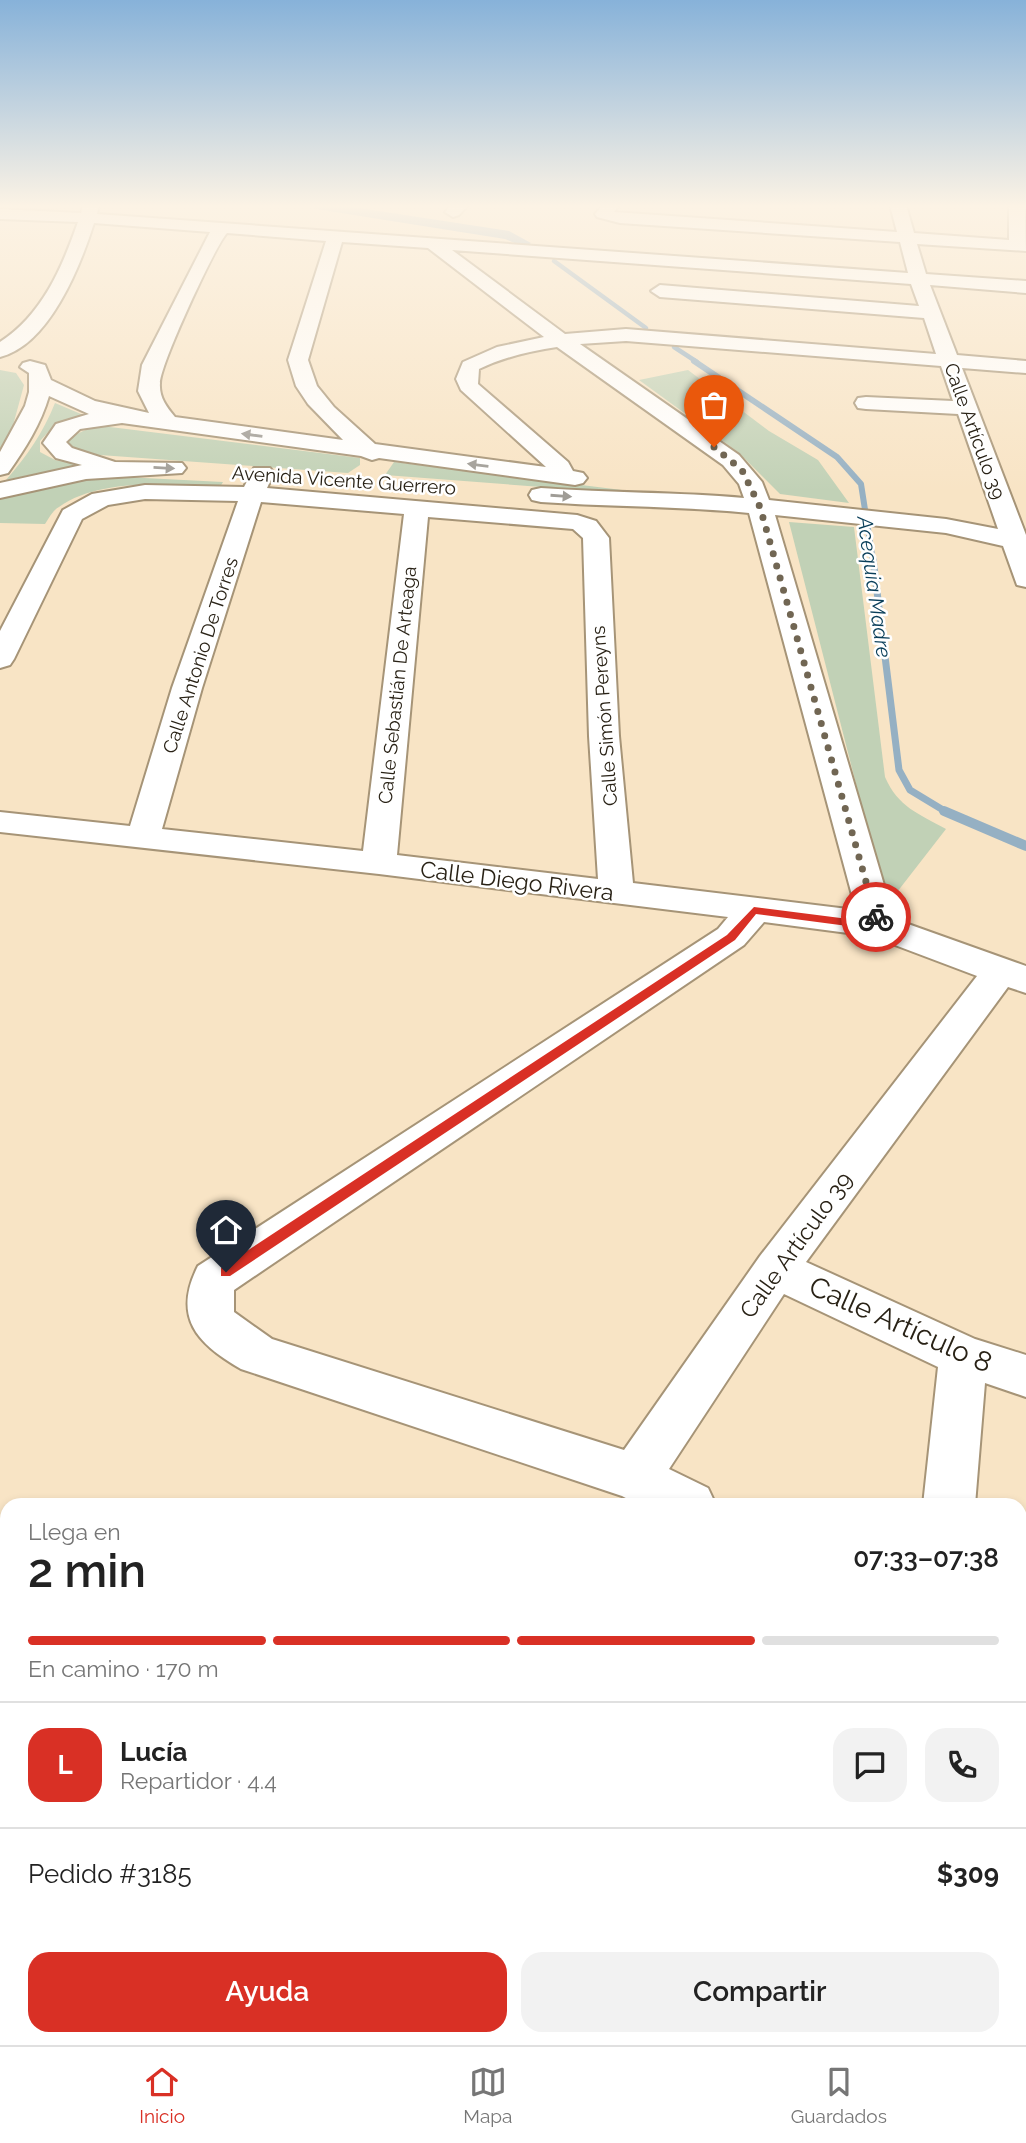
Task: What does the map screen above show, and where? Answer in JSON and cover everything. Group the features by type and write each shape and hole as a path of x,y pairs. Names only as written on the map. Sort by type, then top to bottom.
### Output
{"street":[{"path":"0,351 30,330 49,300"},
{"path":"169,424 151,403 147,387 152,365 184,300"},
{"path":"316,300 298,360 298,372 306,386 330,414 378,458 378,466 373,474"},
{"path":"508,300 731,460 750,482 760,507 878,926"},
{"path":"777,300 932,313"},
{"name":"Calle Artículo 39","path":"927,300 966,408 1020,542 1026,579"},
{"path":"0,468 23,433 41,377 29,353 30,330"},
{"path":"563,476 559,467 467,386 470,366 483,358 562,341 602,336 655,335 1026,367"},
{"name":"Avenida Vicente Guerrero","path":"0,363 41,377 87,405 121,416 647,488 690,500"},
{"path":"866,403 966,408"},
{"path":"114,467 64,453 54,443 56,437 67,427 121,416"},
{"name":"Avenida Vicente Guerrero","path":"0,491 66,474 114,467 205,470 257,483"},
{"path":"0,659 72,515 101,499 126,494 257,483 418,496"},
{"name":"Calle Antonio De Torres","path":"143,838 187,688 257,483"},
{"name":"Avenida Vicente Guerrero","path":"516,493 626,501 690,500 847,514 957,528 1020,542"},
{"name":"Calle Simón Pereyns","path":"418,496 562,519 587,526 596,538 604,736 617,894"},
{"name":"Calle Sebastián De Arteaga","path":"379,863 418,496"},
{"name":"Calle Diego Rivera","path":"0,822 379,863 878,926 1014,974"},
{"path":"676,1498 635,1477 258,1354 216,1327 209,1315 208,1296 214,1279 731,937 754,911"},
{"name":"Calle Artículo 39","path":"635,1477 776,1269 1014,974"},
{"name":"Calle Artículo 8","path":"776,1269 962,1356 1026,1376"},
{"path":"949,1498 962,1356"}],"green space":[{"path":"0,370 16,373 24,385 12,429 0,448"},
{"path":"688,370 769,431 818,460 849,503 780,494 738,452 639,380"},
{"path":"55,403 88,417 51,429 40,441 40,452 55,460 78,465 6,480 34,444"},
{"path":"102,426 360,458 360,465 348,473 86,454 69,448 67,443 79,433"},
{"path":"394,462 622,490 621,493 385,475"},
{"path":"105,476 223,482 220,487 159,484 115,487 95,491 57,508 45,524 0,523 0,499 43,486"},
{"path":"789,522 854,527 885,777 903,803 946,829 887,905"}],"waterway":[{"name":"Acequia Madre","path":"608,300 646,328"},
{"name":"Acequia Madre","path":"674,347 697,362"},
{"name":"Acequia Madre","path":"694,361 837,457 861,484 873,561"},
{"name":"Acequia Madre","path":"873,559 899,770 910,790 946,812"},
{"name":"Acequia Madre","path":"946,812 1026,846"}],"way so far":[{"path":"714,447 742,470 760,507 876,917"}],"route":[{"path":"226,1272 731,937 754,911 878,926 876,917"}]}
